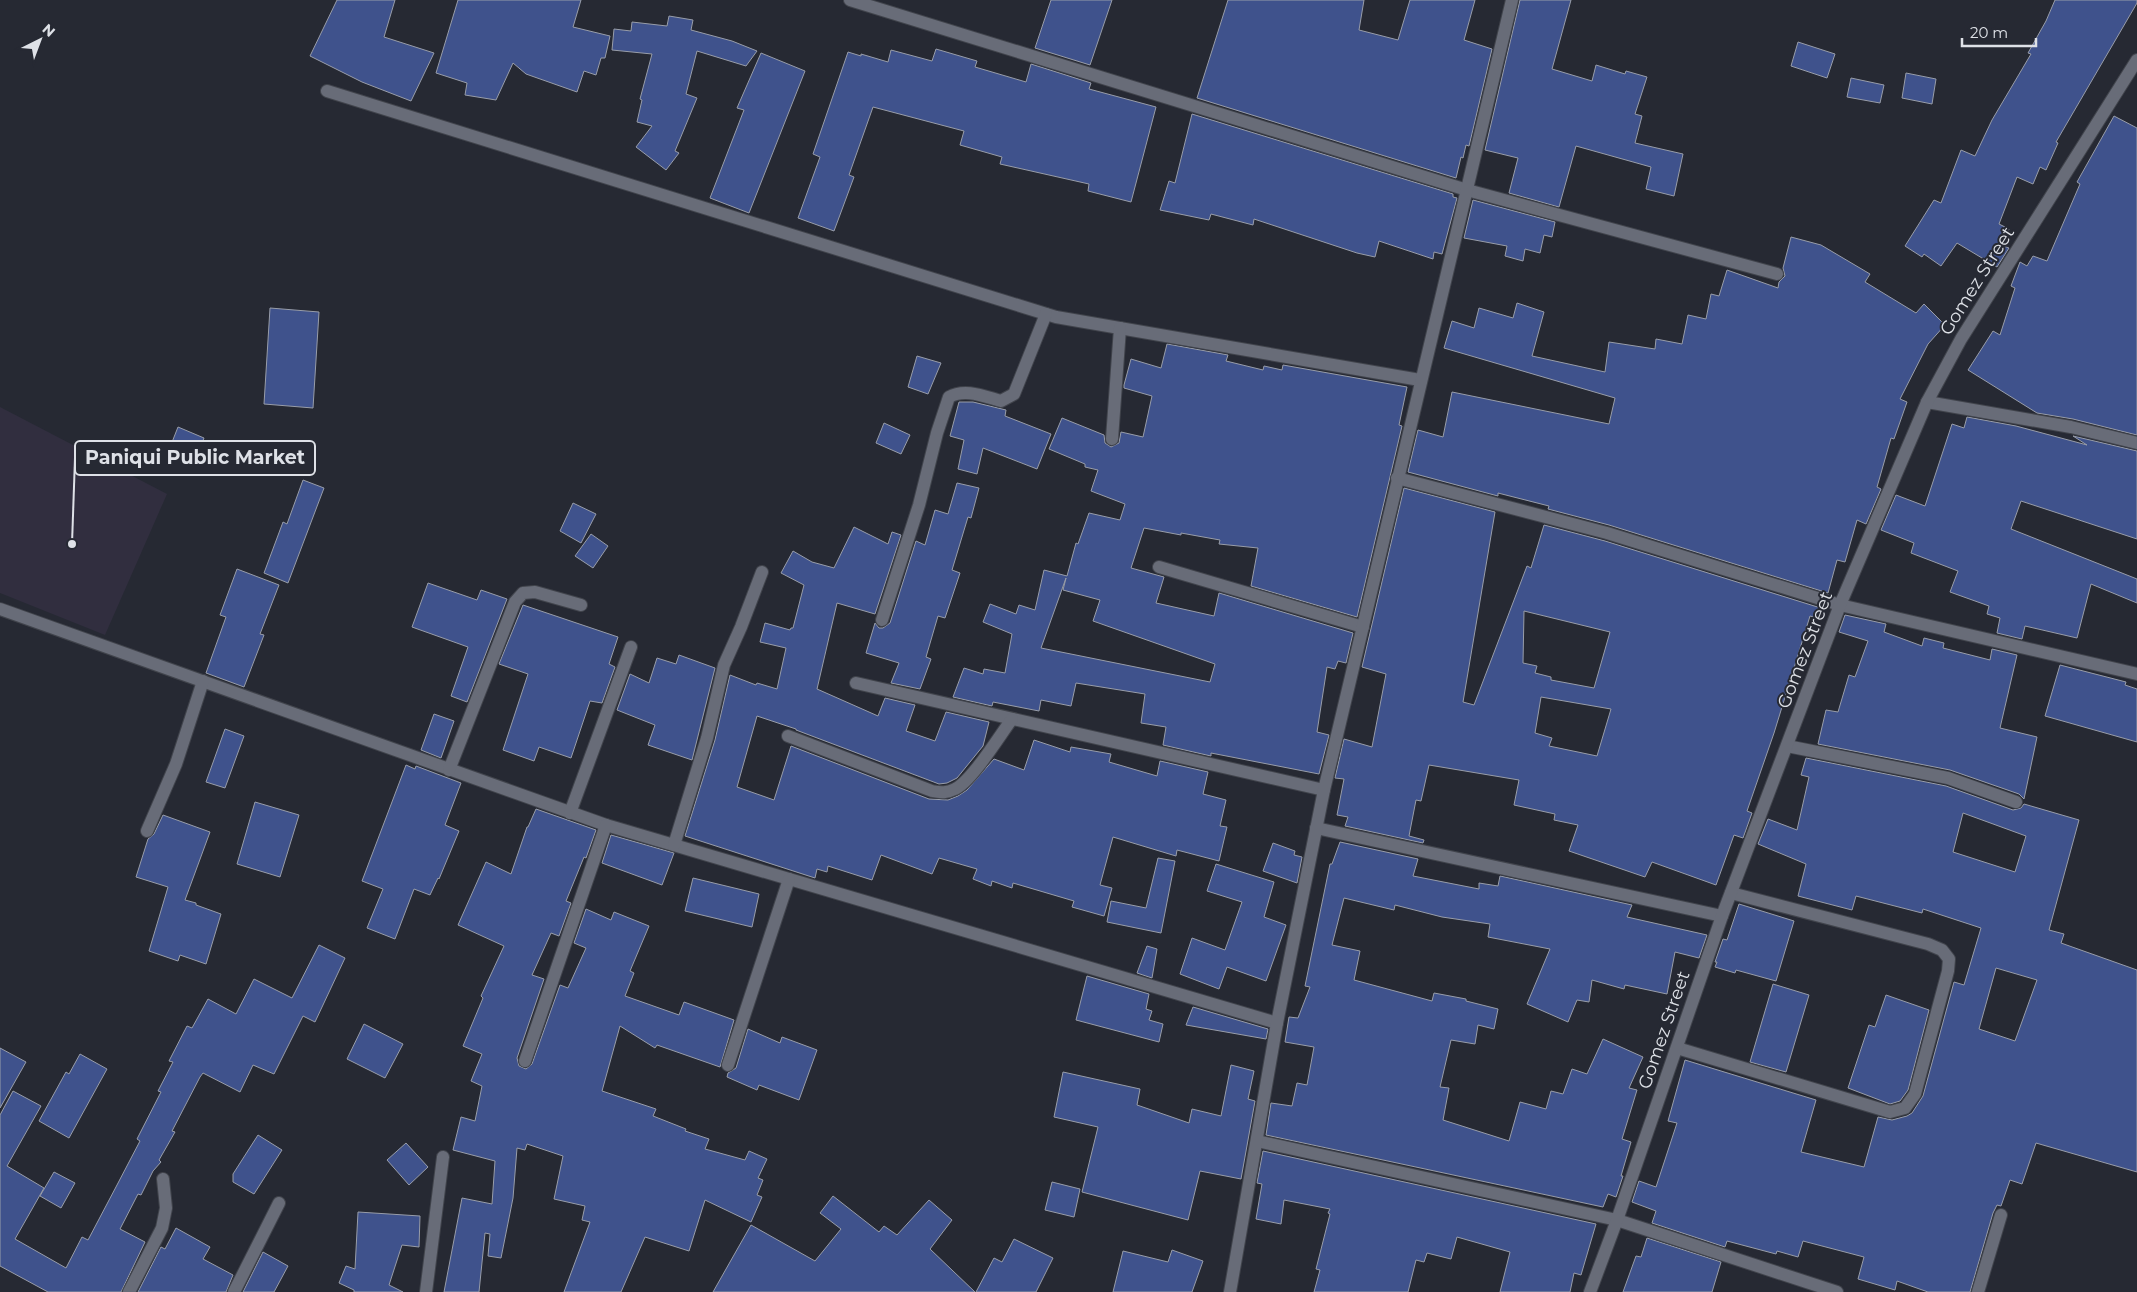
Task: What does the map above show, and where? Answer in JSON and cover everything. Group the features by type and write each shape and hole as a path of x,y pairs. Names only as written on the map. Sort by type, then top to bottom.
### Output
{"street":[{"path":"850,0 1467,190 1777,274"},
{"path":"1230,1292 1277,1022 1324,790 1420,380 1512,0"},
{"name":"Gomez Street","path":"1590,1292 1722,916 1840,605 1927,402 1961,339 2137,60"},
{"path":"327,91 1046,314 1420,380"},
{"path":"882,620 917,513 937,433 949,397 957,392 972,393 1001,401 1014,394 1046,314"},
{"path":"1112,439 1120,328"},
{"path":"1927,402 2071,427 2137,443"},
{"path":"1397,478 1607,533 1840,605 2137,674"},
{"path":"1159,567 1363,628"},
{"path":"674,845 707,738 724,665 762,572"},
{"path":"449,770 516,602 523,592 535,592 581,605"},
{"path":"0,609 606,825 1277,1022"},
{"path":"570,813 631,647"},
{"path":"147,831 176,764 202,682"},
{"path":"856,683 1324,790"},
{"path":"788,736 932,791 944,793 957,789 968,778 1012,719"},
{"path":"1787,746 1948,778 2016,802"},
{"path":"525,1061 606,825"},
{"path":"1316,828 1722,916"},
{"path":"728,1065 789,879"},
{"path":"1677,1048 1890,1112 1905,1108 1915,1094 1948,971 1949,959 1942,950 1928,944 1731,893"},
{"path":"1257,1141 1616,1220 1837,1292"},
{"path":"426,1292 443,1158"},
{"path":"129,1292 162,1228 166,1208 163,1179"},
{"path":"234,1292 278,1203"},
{"path":"1978,1292 2001,1215"}],"shaded area":[{"path":"0,407 167,494 105,635 0,593"}],"building":[{"path":"337,0 395,0 384,37 434,53 411,101 362,82 310,56"},
{"path":"458,0 581,0 573,27 610,36 605,58 601,58 596,75 584,71 577,92 526,74 513,63 496,100 465,95 467,83 436,73"},
{"path":"1051,0 1112,0 1090,65 1035,48"},
{"path":"1228,0 1364,0 1359,30 1398,40 1410,0 1475,0 1464,40 1492,49 1469,146 1466,145 1463,158 1461,157 1456,178 1197,98"},
{"path":"1520,0 1571,0 1552,69 1592,81 1596,65 1625,74 1626,71 1647,77 1635,114 1642,116 1635,143 1683,154 1674,196 1646,189 1651,167 1576,146 1559,207 1509,193 1518,158 1485,150"},
{"path":"2055,0 2137,0 2137,3 2056,142 2058,143 2046,170 2040,167 2033,184 2017,177 1999,224 2009,229 2001,245 2009,248 1997,267 1957,243 1941,266 1924,254 1922,257 1905,246 1934,200 1941,203 1961,150 1975,156 1992,120 2031,54 2028,53 2046,21"},
{"path":"669,16 693,20 691,30 732,41 757,51 746,66 697,51 686,94 697,98 675,151 679,153 666,170 636,147 652,126 637,122 642,100 640,99 652,54 612,50 614,29 631,31 632,22 667,26"},
{"path":"1798,42 1835,54 1827,78 1791,66"},
{"path":"936,49 977,61 975,67 1026,82 1031,64 1091,83 1089,89 1156,107 1131,202 1088,191 1089,184 1000,164 1002,157 960,145 964,131 873,107 849,175 854,177 834,231 798,218 820,157 813,154 848,52 888,62 891,50 932,61"},
{"path":"761,53 805,71 749,213 710,198 744,110 737,108"},
{"path":"1906,73 1936,79 1932,104 1902,98"},
{"path":"1851,78 1884,85 1880,103 1847,97"},
{"path":"1192,114 1453,194 1453,197 1457,198 1442,254 1434,252 1433,259 1379,241 1375,257 1357,253 1254,219 1253,225 1211,214 1209,220 1160,210 1169,181 1175,183"},
{"path":"2114,116 2137,128 2137,435 2073,419 2037,413 1968,370 1993,331 2000,335 2015,288 2011,286 2020,262 2027,266 2033,256 2047,261 2080,184 2077,182"},
{"path":"1473,200 1555,222 1552,237 1544,235 1540,253 1525,249 1523,261 1505,256 1507,246 1464,238"},
{"path":"1791,237 1821,245 1870,274 1865,282 1916,313 1924,304 1945,325 1928,344 1900,399 1907,402 1894,439 1891,438 1877,487 1881,489 1866,524 1857,520 1845,562 1837,560 1828,593 1609,525 1548,509 1549,506 1498,493 1498,496 1408,472 1418,430 1443,437 1452,392 1609,424 1615,398 1444,348 1452,321 1474,328 1479,308 1513,318 1517,303 1544,312 1532,356 1605,372 1609,342 1655,349 1656,339 1682,344 1688,315 1706,319 1711,294 1719,296 1727,270 1778,288 1779,282 1785,276 1783,268"},
{"path":"270,308 319,312 313,408 264,404"},
{"path":"1167,344 1228,355 1226,361 1263,370 1264,366 1282,370 1283,365 1407,387 1399,425 1402,426 1357,617 1251,586 1258,548 1219,544 1220,540 1144,528 1131,568 1164,577 1156,603 1214,616 1219,593 1353,633 1346,663 1338,661 1335,669 1327,667 1317,732 1329,735 1319,774 1211,753 1211,756 1163,745 1166,727 1141,723 1145,694 1076,683 1071,706 1041,700 1039,711 993,702 992,706 953,697 964,668 983,674 984,669 1005,673 1012,634 983,622 990,604 1016,614 1019,605 1035,610 1044,570 1067,576 1076,543 1078,544 1089,513 1120,520 1125,504 1091,491 1098,470 1085,467 1085,464 1049,449 1062,418 1104,435 1105,443 1111,447 1119,443 1121,432 1143,437 1152,396 1124,388 1124,385 1131,359 1161,368","holes":["1066,578 1063,590 1100,600 1093,621 1215,664 1210,682 1041,648"]},
{"path":"917,356 941,363 928,394 908,387"},
{"path":"959,402 973,402 1006,410 1005,416 1051,434 1037,469 983,448 977,474 958,469 964,440 950,436"},
{"path":"1967,417 2016,426 2087,445 2073,436 2137,451 2137,539 2021,501 2011,529 2137,579 2137,603 2091,584 2077,638 2025,626 2022,639 1997,633 2000,618 1987,614 1989,606 1950,592 1958,571 1911,553 1914,543 1881,530 1896,495 1925,506 1952,424 1964,428"},
{"path":"884,423 910,435 901,454 876,443"},
{"path":"178,427 204,438 191,470 165,460"},
{"path":"303,480 324,488 288,583 264,573 283,522 287,524"},
{"path":"957,483 979,488 971,518 968,517 952,570 960,573 945,618 938,616 926,657 931,659 920,689 891,683 899,663 866,653 875,623 879,628 883,628 890,623 916,541 925,545 935,510 948,514"},
{"path":"1404,488 1495,512 1463,702 1474,705 1527,566 1531,568 1544,525 1605,541 1824,609 1821,619 1810,616 1774,733 1747,811 1752,813 1743,838 1734,835 1716,885 1652,862 1645,877 1569,851 1578,825 1554,820 1555,814 1514,805 1519,780 1429,765 1421,801 1416,800 1409,836 1424,840 1423,843 1345,826 1348,817 1337,815 1344,779 1335,778 1344,739 1372,747 1386,674 1362,667","holes":["1524,611 1610,632 1594,688 1551,680 1551,677 1535,673 1537,666 1523,663","1541,697 1611,709 1597,756 1549,746 1552,738 1535,733"]},
{"path":"573,503 596,514 581,543 560,531"},
{"path":"854,527 888,544 892,532 901,535 875,614 837,603 817,689 878,716 885,698 915,705 906,731 935,741 946,712 989,722 983,746 957,778 947,783 939,784 757,716 737,787 774,800 791,746 929,799 948,800 967,790 994,759 1024,770 1034,740 1070,752 1071,747 1111,754 1109,762 1157,776 1160,761 1208,772 1203,794 1226,800 1220,826 1227,827 1219,861 1177,850 1176,856 1113,837 1100,885 1112,888 1104,916 1072,907 1074,901 1013,883 1012,888 992,881 991,886 973,879 977,869 939,858 932,874 881,855 872,880 828,866 827,872 817,869 815,878 685,836 715,740 730,675 756,685 757,683 777,689 786,648 760,642 765,623 790,630 793,628 804,585 781,573 793,551 812,562 834,568"},
{"path":"591,534 608,546 593,568 575,556"},
{"path":"237,569 279,585 260,634 264,635 244,687 206,673 226,617 220,615"},
{"path":"428,583 477,600 481,590 507,599 467,702 451,696 468,647 412,627"},
{"path":"523,605 618,637 609,664 615,667 602,703 590,701 571,758 539,747 534,761 503,750 528,674 499,664"},
{"path":"1845,615 1886,624 1884,632 1922,646 1924,638 1944,643 1943,648 1990,660 1992,649 2017,655 2000,728 2037,737 2024,799 2019,794 1950,770 1818,744 1826,710 1838,712 1849,675 1855,677 1868,641 1839,632"},
{"path":"679,655 715,668 692,760 648,745 655,725 617,710 630,674 649,683 657,658 676,664"},
{"path":"2060,665 2126,682 2125,685 2137,689 2137,742 2045,716"},
{"path":"434,714 454,721 441,758 421,750"},
{"path":"225,729 244,736 225,788 206,782"},
{"path":"1806,758 1946,786 2013,810 2021,808 2024,804 2079,820 2049,930 2064,934 2061,943 2137,970 2137,1172 2036,1143 2022,1184 2010,1180 2001,1206 1997,1205 1993,1213 1970,1292 1928,1292 1897,1281 1895,1290 1858,1279 1864,1257 1803,1241 1798,1257 1777,1251 1776,1254 1727,1241 1725,1247 1652,1223 1656,1211 1632,1202 1639,1181 1656,1187 1677,1123 1668,1121 1685,1060 1816,1100 1801,1152 1864,1167 1878,1117 1892,1120 1907,1116 1912,1113 1923,1096 1954,982 1964,985 1981,928 1923,909 1922,913 1856,896 1852,910 1798,896 1806,864 1758,844 1768,819 1797,830 1809,777 1801,775","holes":["1963,813 2026,836 2015,872 1953,852","1996,968 2037,980 2015,1041 1979,1029"]},
{"path":"406,765 415,769 416,766 461,783 445,825 459,831 439,879 430,895 414,889 395,939 367,928 383,889 362,881"},
{"path":"255,802 299,815 280,877 237,864"},
{"path":"536,809 596,830 586,858 584,857 566,901 571,903 559,936 551,933 532,975 544,979 517,1058 519,1066 526,1069 532,1064 560,985 568,988 586,948 574,943 586,909 611,920 614,912 649,926 630,971 634,973 625,996 679,1015 684,1002 734,1020 720,1067 657,1045 655,1048 620,1026 602,1091 656,1109 653,1116 686,1129 685,1131 709,1139 705,1149 745,1160 749,1151 767,1159 758,1178 763,1180 757,1195 762,1197 751,1222 705,1200 689,1251 645,1237 621,1292 564,1292 590,1222 582,1220 585,1206 554,1199 563,1156 527,1144 525,1150 517,1148 513,1198 501,1258 488,1256 490,1234 485,1233 479,1292 444,1292 462,1198 492,1204 495,1161 453,1150 461,1117 475,1121 482,1086 471,1081 482,1054 463,1046 483,998 481,996 504,946 458,925 486,862 511,874 527,827"},
{"path":"163,815 210,832 185,900 221,914 206,964 180,955 178,961 149,951 168,887 136,877 148,839 154,834"},
{"path":"611,835 674,853 662,885 602,863"},
{"path":"1340,842 1418,859 1413,876 1479,889 1479,883 1498,886 1500,876 1632,905 1627,917 1707,935 1699,958 1675,952 1667,994 1625,985 1624,989 1592,980 1589,1002 1577,1000 1568,1022 1527,1004 1550,949 1488,937 1490,924 1442,917 1395,905 1394,910 1344,898 1332,945 1360,951 1354,980 1432,1001 1434,993 1466,999 1466,1001 1498,1009 1494,1029 1478,1025 1475,1044 1451,1040 1440,1087 1449,1088 1443,1120 1509,1141 1520,1102 1546,1109 1551,1091 1563,1094 1572,1069 1587,1074 1603,1039 1643,1057 1629,1088 1637,1090 1622,1139 1631,1142 1621,1176 1623,1176 1616,1197 1608,1194 1603,1207 1266,1135 1271,1103 1292,1106 1297,1083 1307,1085 1314,1047 1285,1042 1289,1017 1298,1018 1310,987 1305,986 1330,864 1332,864"},
{"path":"1273,843 1295,851 1294,855 1302,857 1297,883 1263,871"},
{"path":"1158,858 1175,861 1161,933 1107,922 1111,901 1146,908"},
{"path":"1216,864 1274,882 1264,917 1286,925 1266,981 1227,967 1219,989 1180,974 1192,938 1225,950 1242,902 1207,891"},
{"path":"693,878 759,894 752,927 685,911"},
{"path":"1739,904 1794,921 1776,981 1736,970 1735,973 1715,967 1723,939 1727,940"},
{"path":"319,945 345,958 315,1022 303,1016 274,1074 253,1065 240,1092 203,1073 200,1077 172,1131 175,1132 159,1160 161,1162 153,1171 141,1195 138,1194 120,1229 145,1242 121,1292 48,1292 0,1266 0,1115 13,1091 41,1106 7,1166 44,1188 15,1239 66,1268 82,1237 88,1240 140,1141 137,1139 161,1092 158,1091 173,1062 169,1061 187,1026 192,1028 208,999 236,1014 254,979 292,998"},
{"path":"1147,946 1157,949 1152,978 1137,973"},
{"path":"1087,976 1149,994 1146,1009 1152,1011 1149,1020 1163,1024 1159,1042 1076,1020"},
{"path":"1773,984 1809,995 1786,1072 1750,1062"},
{"path":"1886,995 1929,1010 1908,1090 1900,1101 1890,1104 1848,1088 1869,1025 1875,1027"},
{"path":"1193,1007 1268,1029 1266,1039 1186,1025"},
{"path":"364,1024 403,1044 385,1078 347,1059"},
{"path":"748,1029 780,1043 782,1037 817,1050 799,1100 759,1085 757,1090 727,1077 728,1073 736,1068"},
{"path":"0,1048 26,1062 0,1108"},
{"path":"80,1054 107,1069 69,1138 39,1121 66,1072 69,1074"},
{"path":"1231,1065 1254,1071 1248,1099 1255,1101 1241,1179 1200,1171 1188,1220 1082,1192 1098,1127 1054,1117 1063,1072 1140,1089 1137,1105 1189,1123 1192,1109 1221,1116"},
{"path":"258,1135 282,1150 254,1194 233,1182 233,1174"},
{"path":"406,1143 428,1167 409,1185 387,1160"},
{"path":"1263,1151 1596,1224 1581,1275 1574,1273 1570,1292 1500,1292 1510,1252 1457,1237 1451,1259 1427,1253 1424,1262 1416,1260 1408,1292 1314,1292 1320,1270 1316,1269 1330,1209 1284,1200 1281,1224 1256,1219 1262,1184 1257,1183"},
{"path":"54,1172 75,1183 61,1208 40,1196"},
{"path":"1052,1182 1080,1189 1074,1217 1045,1210"},
{"path":"833,1196 879,1232 884,1226 897,1235 929,1200 952,1220 930,1249 975,1292 713,1292 751,1225 815,1261 841,1229 820,1213"},
{"path":"358,1212 420,1216 419,1247 402,1245 389,1285 403,1292 354,1292 354,1290 339,1283 346,1266 355,1269"},
{"path":"176,1228 210,1247 203,1259 233,1275 226,1292 138,1292 161,1247 165,1249"},
{"path":"1647,1238 1721,1262 1712,1292 1623,1292 1636,1256 1641,1257"},
{"path":"1014,1239 1053,1258 1036,1292 976,1292 994,1258 1002,1262"},
{"path":"1172,1250 1203,1261 1192,1292 1113,1292 1123,1251 1168,1262"},
{"path":"263,1252 288,1266 274,1292 243,1292"}],"place":[{"name":"Paniqui Public Market","path":"72,544"}]}
